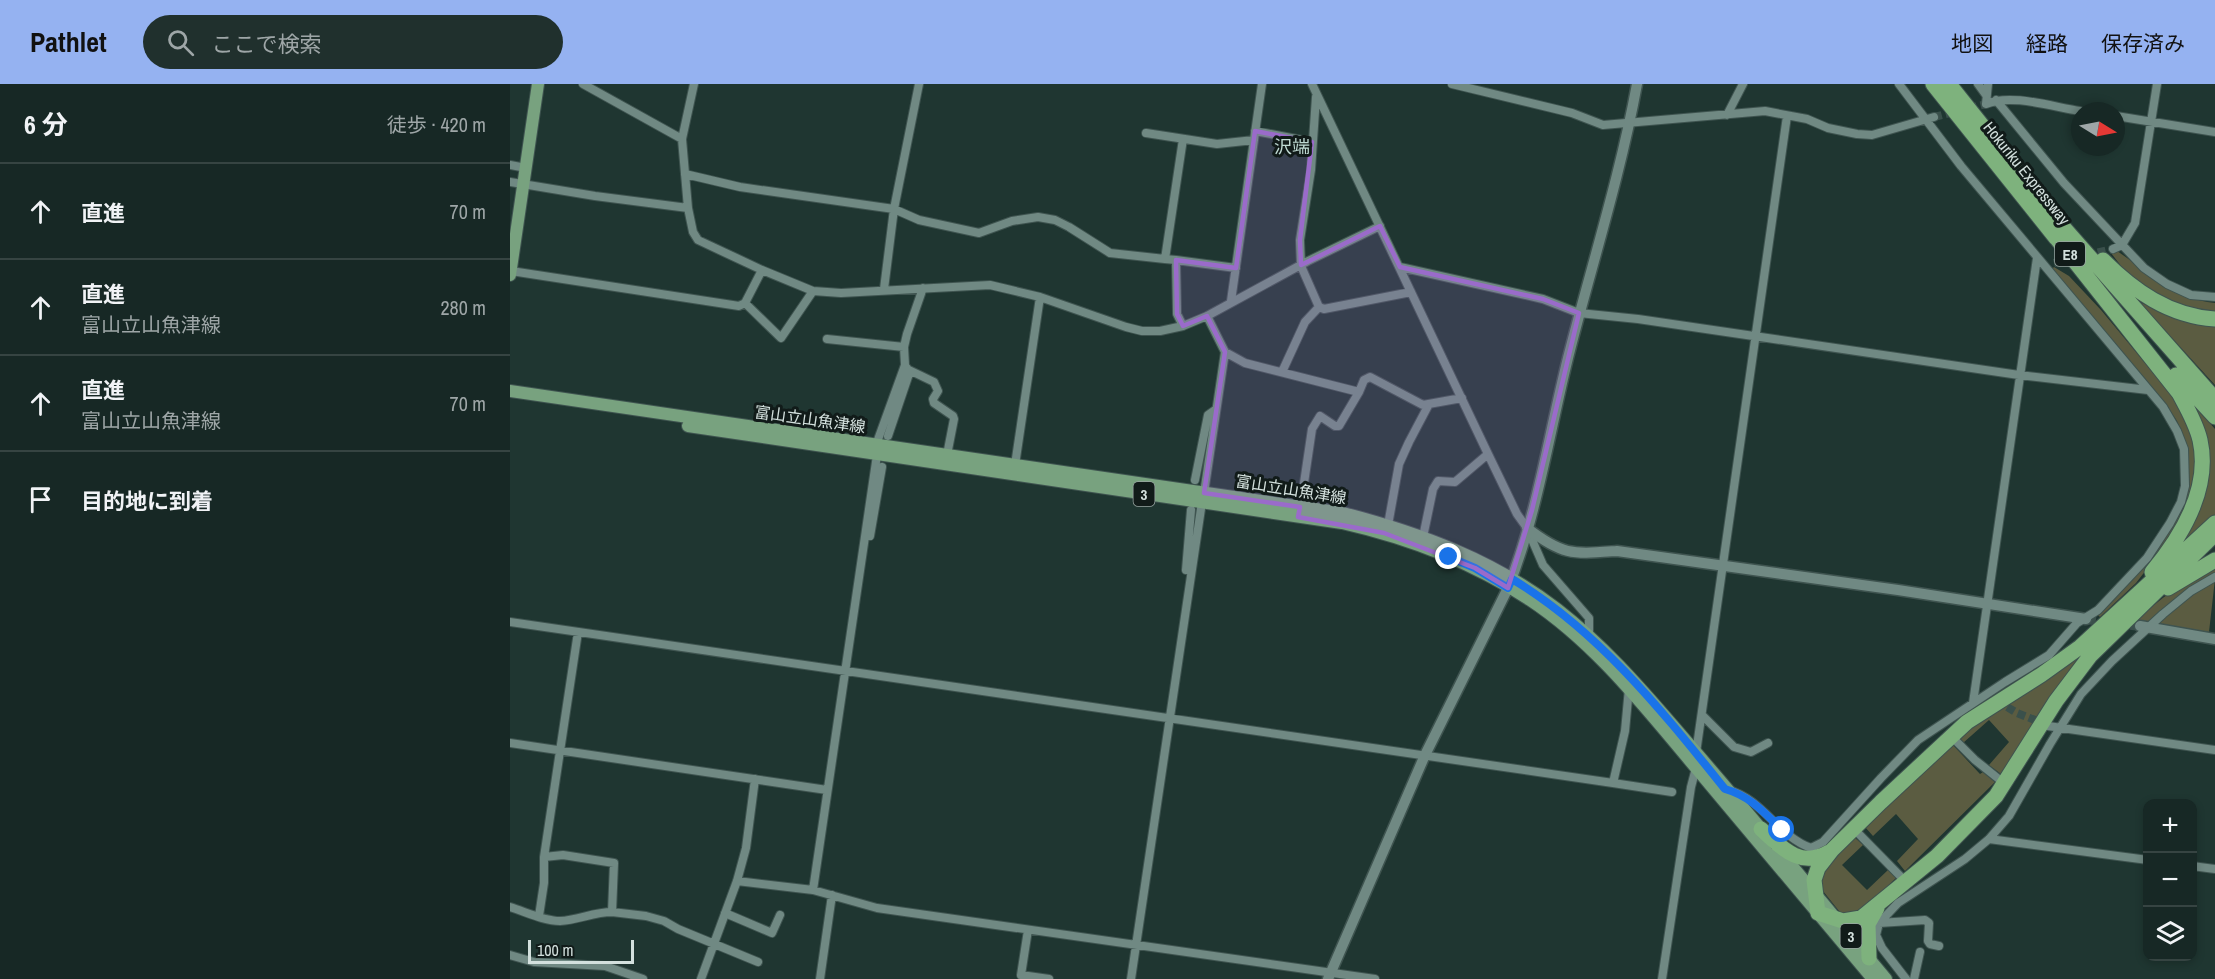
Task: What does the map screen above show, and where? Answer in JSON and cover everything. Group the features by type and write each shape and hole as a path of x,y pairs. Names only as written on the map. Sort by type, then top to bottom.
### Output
{"highway":[{"name":"Hokuriku Expressway","path":"1933,84 2050,230 2149,345 2215,417"},
{"name":"Hokuriku Expressway","path":"1949,84 2107,279 2215,399"},
{"path":"1997,145 2101,258 2132,287 2169,308 2215,319"},
{"path":"2050,230 2179,393 2196,426 2200,440 2202,469 2200,484 2187,518 2166,554 2116,622 2067,685 2005,784 1984,810 1937,855 1867,915 1855,921 1836,919 1818,913 1815,874 1832,850 1951,736 1983,711 2060,662 2116,622 2215,560"},
{"path":"2116,622 2215,523"},
{"path":"2116,622 2215,534"},
{"path":"1761,829 1790,853 1800,858 1814,858 1832,850"},
{"path":"1864,968 1868,924 1878,906"}],"main road":[{"path":"510,273 538,84"},
{"name":"富山立山魚津線","path":"510,393 1299,512 1384,533 1510,583 1630,682 1696,768 1873,979"},
{"name":"富山立山魚津線","path":"876,450 947,455 1203,497"},
{"name":"富山立山魚津線","path":"1299,512 1342,513 1388,525 1472,557 1510,583 1556,609 1589,635 1696,753 1816,893 1836,919 1864,968 1886,979"}],"street":[{"path":"583,84 681,139"},
{"path":"694,84 681,139 688,208 693,232 698,240 813,291 841,293 990,285 1040,297 1126,327 1142,331 1160,331 1183,326 1207,316 1231,301 1380,226"},
{"path":"884,290 894,209 919,84"},
{"path":"1231,301 1262,84"},
{"path":"1312,84 1543,565 1589,618 1589,635"},
{"path":"1452,84 1572,113 1603,125 1765,111 1807,119 1828,128 1872,135 1934,117"},
{"path":"1330,976 1425,755 1510,583 1527,528 1579,313 1630,123 1636,84"},
{"path":"1727,115 1743,84"},
{"path":"1725,789 1747,797 1797,843 1811,848 1823,843 1918,740 2049,655 2077,623 2098,610 2146,558 2170,523 2185,486 2184,449 2163,407 2044,267 1924,120 1899,84"},
{"path":"1978,84 1986,95"},
{"path":"1988,84 1986,104 1996,100 2014,101 2071,110"},
{"path":"2113,249 2122,245 2135,223 2157,84"},
{"path":"1317,94 1311,170 1300,240 1301,266 1320,307 1324,309 1411,292"},
{"path":"1996,100 2064,183 2144,268 2167,284 2191,295 2215,297"},
{"path":"1696,753 1787,116"},
{"path":"2125,117 2215,132"},
{"path":"1146,133 1217,144 1255,136 1312,142"},
{"path":"1165,259 1183,139"},
{"path":"510,165 526,168"},
{"path":"686,174 740,187 894,209 919,220 979,233 1012,221 1038,217 1055,220 1069,226 1110,253 1236,268"},
{"path":"510,182 523,186 688,208"},
{"path":"1972,703 2037,258"},
{"path":"1176,261 1177,314 1183,326"},
{"path":"2044,267 2054,263"},
{"path":"1400,267 1543,299 1579,313 2019,375 2148,390"},
{"path":"510,273 739,306 745,303 762,270"},
{"path":"888,436 907,367 904,347 923,288"},
{"path":"745,303 781,338 813,291"},
{"path":"1015,465 1040,297"},
{"path":"1282,372 1305,322 1320,307"},
{"path":"1207,316 1225,352 1245,363 1359,392"},
{"path":"827,339 904,347"},
{"path":"1131,979 1188,585 1225,352"},
{"path":"813,890 876,450 907,367"},
{"path":"907,367 934,382 938,392 933,399 934,403 953,416 947,455"},
{"path":"1299,512 1312,429 1320,416 1335,426 1339,426 1364,380 1370,378 1428,406 1462,398"},
{"path":"1388,525 1399,464 1428,406"},
{"path":"1195,480 1208,415 1215,410"},
{"path":"1423,537 1433,489 1438,481 1455,482 1488,454"},
{"path":"863,545 869,542 882,467"},
{"path":"1188,585 1185,577 1191,510"},
{"path":"1527,528 1561,551 1571,553 1617,551 2086,619"},
{"path":"1906,979 1882,948 1876,935 1879,923 1898,903 1965,859 1989,839 2009,816 2081,694 2144,627 2191,591 2215,577"},
{"path":"510,622 1672,792"},
{"path":"2144,627 2215,639"},
{"path":"539,916 544,883 544,857 578,632"},
{"path":"1613,783 1625,731 1630,682"},
{"path":"1702,715 1734,747 1750,752 1768,743"},
{"path":"2048,726 2215,750"},
{"path":"1951,736 1975,760 2005,784"},
{"path":"510,743 827,790"},
{"path":"1662,979 1690,787 1696,768"},
{"path":"701,979 737,881 746,848 755,779"},
{"path":"1854,829 1905,881"},
{"path":"1989,839 2143,859"},
{"path":"544,857 563,855 614,862 612,912"},
{"path":"2197,867 2215,869"},
{"path":"737,881 813,890 877,908 1136,945 1330,976 1375,979"},
{"path":"820,979 832,895"},
{"path":"510,907 548,920 562,921 597,912 646,916 664,921 759,962"},
{"path":"725,913 772,933 780,915"},
{"path":"1879,923 1925,920 1929,922 1928,941 1930,944 1940,946"},
{"path":"1028,930 1021,977 1049,979"},
{"path":"1914,979 1920,952"},
{"path":"510,955 534,962 605,966 643,979"}],"highlighted area":[{"path":"1255,131 1312,142 1300,240 1301,265 1380,226 1400,267 1543,299 1579,313 1532,510 1508,588 1475,568 1384,533 1298,517 1300,507 1204,493 1225,352 1207,316 1183,326 1177,314 1176,260 1236,268"}],"green space":[{"path":"2117,251 2174,290 2215,303 2215,312 2182,308 2131,279 2111,253"},
{"path":"2054,267 2069,276 2101,310 2180,405 2194,444 2196,464 2194,483 2185,509 2160,552 2136,583 2100,617 2097,614 2141,568 2182,497 2186,443 2177,421 2165,403 2050,271"},
{"path":"2139,302 2167,313 2215,323 2215,385"},
{"path":"2192,403 2215,429 2215,516 2168,561 2199,502"},
{"path":"2215,564 2215,573 2150,623 2135,622 2163,598"},
{"path":"2215,579 2209,632 2155,626 2196,591"},
{"path":"2084,650 2044,705 2021,746 2001,774 1989,765 2009,742 1989,720 1963,743 1959,737 1980,719"},
{"path":"1951,743 1980,774 1983,772 1995,782 1905,871 1897,861 1918,839 1896,814 1873,836 1865,827"},
{"path":"1853,836 1863,845 1842,865 1867,890 1888,870 1896,878 1866,907 1843,916 1819,886 1829,857"}],"tunnel":[{"path":"1934,117 1986,104"},
{"path":"2086,255 2113,249"},
{"path":"2054,263 2074,258"},
{"path":"2086,619 2140,626"},
{"path":"1997,701 2017,713 2045,724"}],"district":[{"name":"沢端","path":"1292,146"}],"route":[{"path":"1449,557 1475,568 1508,588 1512,579 1589,635 1631,676 1725,789 1742,794 1753,801 1782,830"}]}
